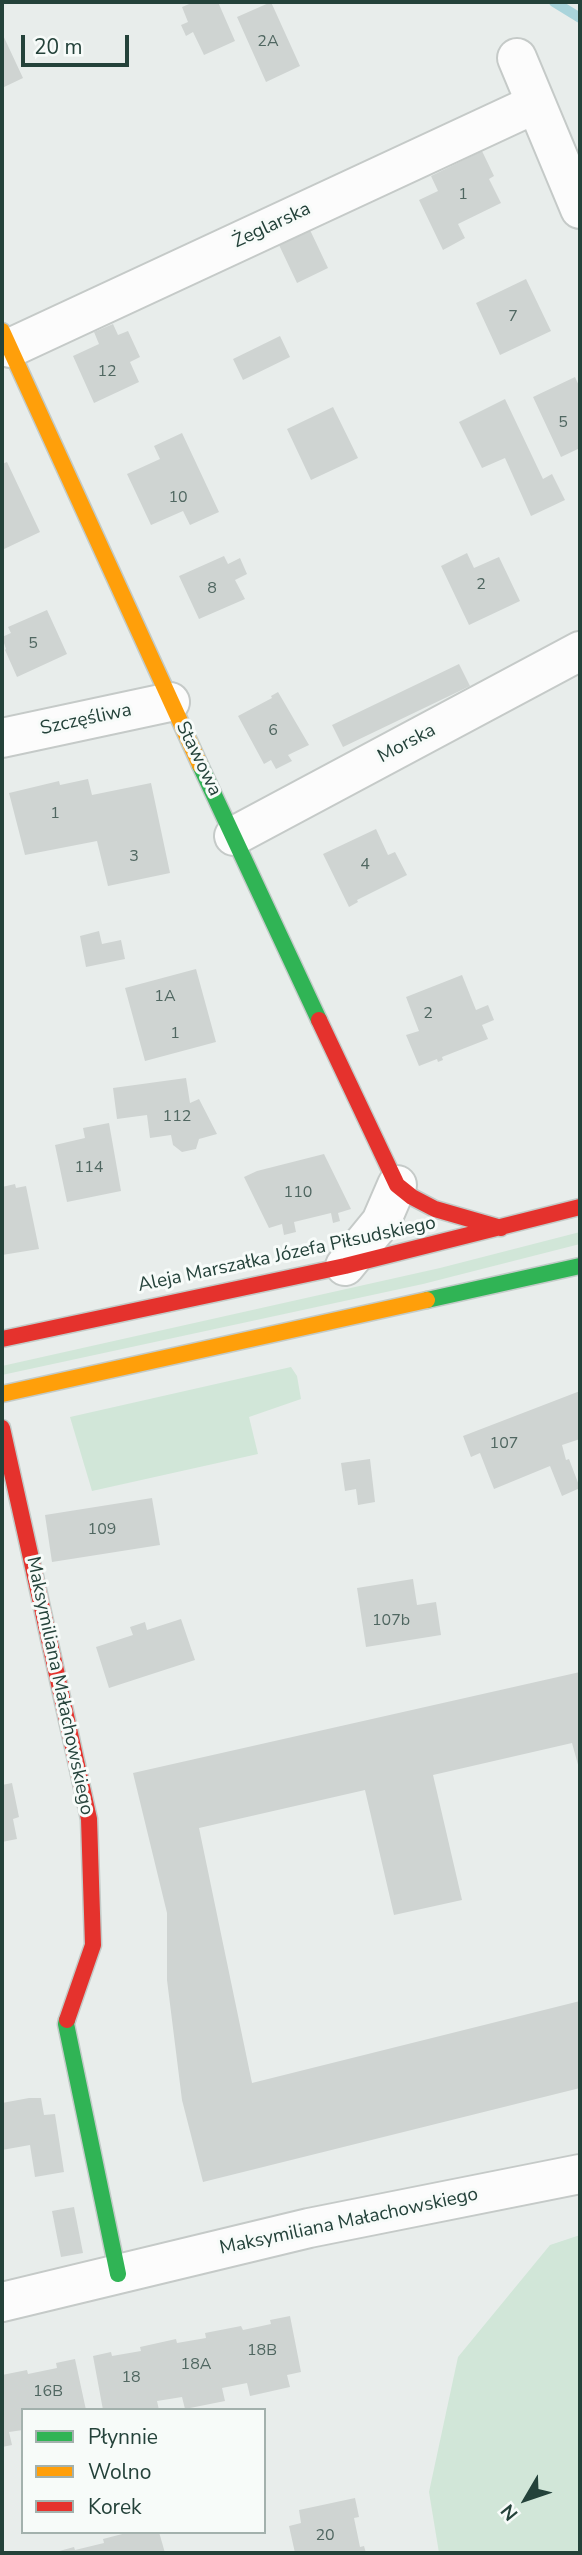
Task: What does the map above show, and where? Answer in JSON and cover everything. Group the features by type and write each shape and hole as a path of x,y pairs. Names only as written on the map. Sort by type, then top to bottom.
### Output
{"street":[{"path":"517,58 580,209"},
{"name":"Żeglarska","path":"6,340 535,104"},
{"name":"Stawowa","path":"6,340 170,702 397,1185"},
{"name":"Morska","path":"234,836 580,651"},
{"name":"Szczęśliwa","path":"2,738 170,702"},
{"path":"345,1266 382,1222 397,1185 412,1197 435,1209 501,1228"},
{"name":"Aleja Marszałka Józefa Piłsudskiego","path":"2,1339 345,1266 580,1207"},
{"path":"2,1395 580,1266"},
{"name":"Maksymiliana Małachowskiego","path":"2,1428 89,1819 93,1945 66,2024 118,2274"},
{"name":"Maksymiliana Małachowskiego","path":"2,2302 309,2228 580,2174"}],"green space":[{"path":"580,1232 580,1244 423,1284 2,1375 2,1366 440,1268"},
{"path":"291,1367 297,1376 301,1399 249,1417 258,1454 92,1491 70,1417"},
{"path":"580,2235 580,2553 439,2553 429,2492 458,2357 550,2245"}],"building":[{"path":"194,2 218,2 235,41 204,55 193,32 186,36 181,25 188,22 182,7"},
{"path":"271,2 300,66 266,82 237,17"},
{"path":"2,33 23,78 2,88"},
{"path":"482,151 494,176 489,179 501,203 458,224 465,238 443,250 419,200 438,191 431,176"},
{"path":"310,230 328,268 297,283 279,245"},
{"path":"526,279 551,331 500,355 476,303"},
{"path":"113,324 118,335 128,331 140,357 130,362 139,382 94,403 73,356 99,344 94,332"},
{"path":"280,336 290,357 243,380 233,359"},
{"path":"575,377 580,388 580,448 561,457 533,397"},
{"path":"505,399 543,479 552,474 565,500 531,516 505,458 482,468 459,422"},
{"path":"333,407 358,458 311,480 287,429"},
{"path":"182,433 219,512 190,525 183,511 151,525 127,474 160,459 154,446"},
{"path":"7,462 40,532 2,550 2,464"},
{"path":"467,553 474,568 499,557 520,601 469,625 441,566"},
{"path":"224,556 228,564 240,558 247,574 235,580 245,599 199,619 179,576"},
{"path":"47,610 67,654 17,677 2,637 11,633 8,627"},
{"path":"459,664 470,686 343,747 332,725"},
{"path":"278,692 309,745 288,755 292,761 276,769 271,760 264,764 238,716"},
{"path":"88,779 92,795 151,783 170,873 108,886 97,841 25,855 9,793 59,781 60,785"},
{"path":"376,829 388,855 395,852 407,875 357,900 358,902 349,907 323,854"},
{"path":"99,931 102,944 121,940 125,959 86,967 80,936"},
{"path":"196,969 216,1042 145,1061 125,988"},
{"path":"462,975 476,1010 488,1005 494,1020 482,1025 488,1039 442,1057 443,1060 438,1062 437,1059 419,1066 406,1035 419,1031 406,997"},
{"path":"186,1078 190,1103 199,1099 217,1134 199,1139 196,1149 182,1152 173,1145 171,1135 150,1138 147,1115 117,1119 113,1088"},
{"path":"109,1123 121,1191 67,1202 55,1145 85,1138 83,1128"},
{"path":"324,1154 351,1209 338,1213 340,1221 333,1223 331,1213 294,1222 296,1232 284,1235 282,1224 269,1228 244,1177 257,1171"},
{"path":"15,1184 16,1188 26,1186 39,1249 2,1255 2,1187"},
{"path":"580,1391 580,1439 562,1445 566,1460 569,1459 580,1488 562,1496 550,1466 494,1489 480,1453 471,1457 463,1436"},
{"path":"370,1459 375,1502 358,1505 356,1489 345,1491 341,1463"},
{"path":"152,1498 160,1545 52,1562 45,1515"},
{"path":"413,1579 417,1605 436,1602 441,1635 366,1647 357,1588"},
{"path":"181,1619 195,1660 109,1688 96,1647 133,1635 130,1627 145,1622 147,1630"},
{"path":"580,1672 580,1772 572,1743 433,1775 462,1900 394,1915 365,1790 199,1828 252,2083 580,2001 580,2088 203,2182 182,2100 167,1980 167,1913 133,1773"},
{"path":"12,1783 19,1817 13,1819 17,1839 2,1842 2,1785"},
{"path":"41,2098 44,2115 55,2114 64,2172 35,2177 30,2145 2,2150 2,2103"},
{"path":"74,2207 83,2253 61,2257 52,2211"},
{"path":"290,2316 301,2372 287,2375 290,2387 250,2396 247,2383 222,2388 225,2401 190,2408 185,2408 182,2397 157,2401 159,2408 103,2408 93,2356 111,2352 112,2356 141,2351 140,2347 176,2339 177,2343 206,2338 205,2333 241,2326 243,2330 271,2324 270,2320"},
{"path":"75,2359 86,2408 21,2408 21,2430 9,2432 12,2445 2,2447 2,2375 27,2370 28,2374 57,2368 56,2363"},
{"path":"355,2498 359,2517 354,2518 360,2547 364,2546 366,2553 295,2553 289,2526 301,2523 299,2510"},
{"path":"122,2534 160,2534 165,2553 52,2553 104,2543 103,2539"}],"waterway":[{"path":"554,2 580,18"}],"traffic: fast":[{"path":"200,765 319,1020"},
{"path":"427,1300 580,1266"},
{"path":"67,2020 118,2274"}],"traffic: slow":[{"path":"2,331 200,765"},
{"path":"2,1394 427,1300"}],"traffic: jam":[{"path":"319,1020 397,1185 412,1197 435,1209 501,1228"},
{"path":"2,1339 345,1266 580,1207"},
{"path":"2,1428 89,1819 93,1945 67,2020"}]}
